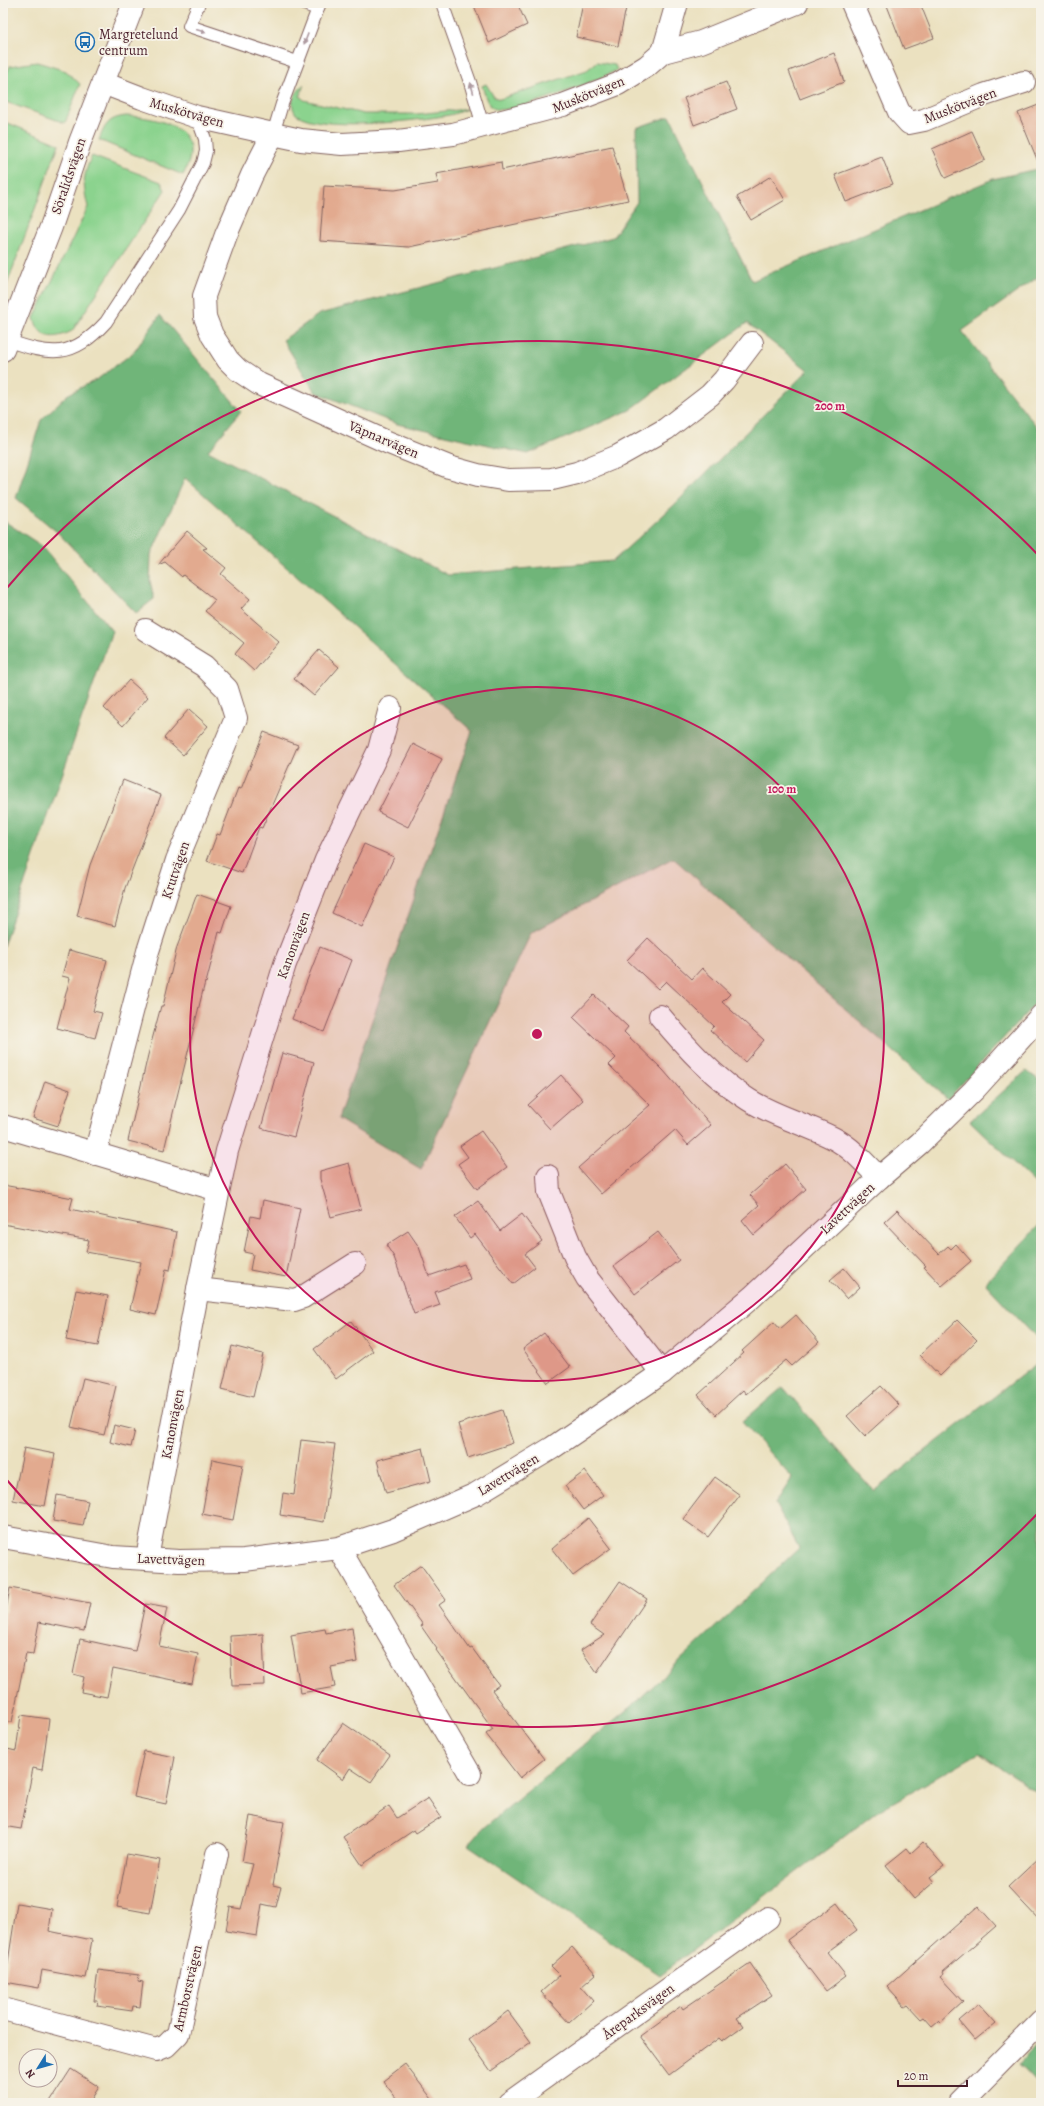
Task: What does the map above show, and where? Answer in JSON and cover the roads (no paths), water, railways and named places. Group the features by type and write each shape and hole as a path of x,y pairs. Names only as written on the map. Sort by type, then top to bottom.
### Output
{"street":[{"name":"Söralidsvägen","path":"5,345 134,3"},
{"path":"663,52 677,3"},
{"name":"Muskötvägen","path":"103,83 197,117 273,134 321,142 371,144 454,134 538,113 605,90 632,76 663,52 701,42 797,3"},
{"name":"Muskötvägen","path":"852,3 899,112 909,122 924,120 984,95 1024,82"},
{"name":"Väpnarvägen","path":"273,134 252,175 226,235 204,296 205,317 212,335 228,360 238,370 258,384 387,442 449,467 478,475 508,480 552,479 577,473 618,456 666,429 710,395 724,380 752,342"},
{"name":"Krutvägen","path":"95,1154 148,951 177,860 236,718 227,689 204,666 146,630"},
{"name":"Kanonvägen","path":"147,1558 198,1289 227,1150 285,964 326,860 379,750 390,708"},
{"name":"Lavettvägen","path":"3,1537 113,1557 179,1561 244,1560 339,1548 393,1530 476,1494 552,1448 662,1373 752,1297 879,1178 858,1155 834,1138 793,1122 749,1100 711,1071 660,1016"},
{"path":"879,1178 920,1143 974,1090 1041,1016"},
{"path":"3,1126 218,1190"},
{"path":"548,1176 549,1192 575,1257 587,1278 662,1373"},
{"path":"198,1289 294,1300 303,1298 355,1264"},
{"path":"339,1548 470,1774"},
{"name":"Armborstvägen","path":"3,2009 156,2050 166,2046 178,2034 217,1854"},
{"name":"Åreparksvägen","path":"509,2103 768,1918"},
{"path":"960,2103 1041,2021"}],"lane":[{"path":"199,3 189,26 297,62"},
{"path":"273,134 297,62 319,6 301,3"},
{"path":"442,3 470,82 483,126"},
{"path":"5,345 62,351 82,345 106,322 179,210 203,163 206,151 206,139 197,117"}],"place":[{"name":"Margretelund centrum","path":"85,42"}]}
